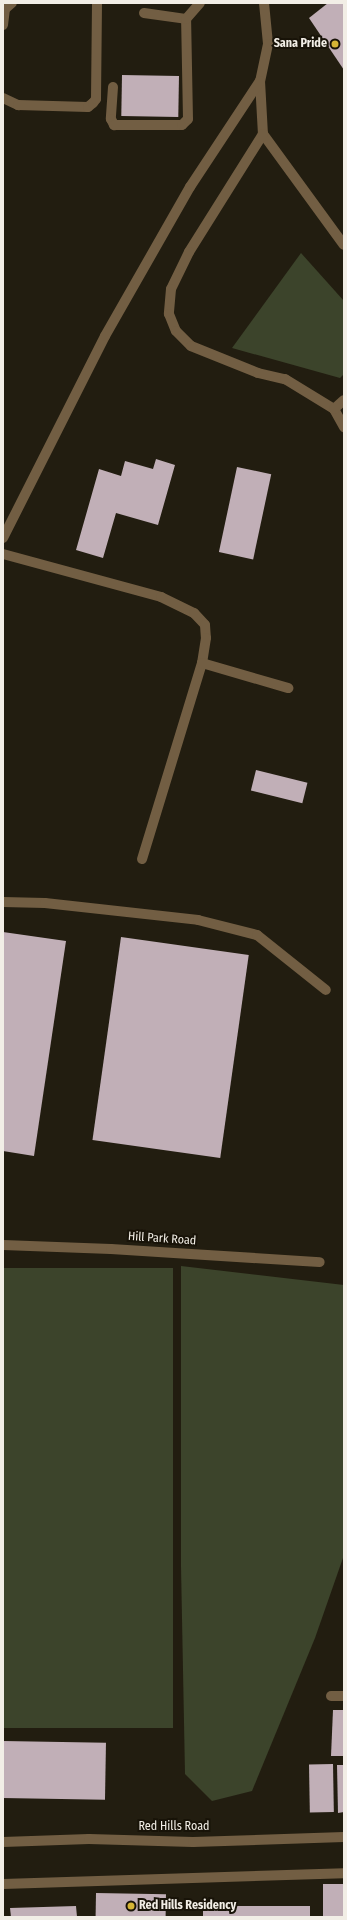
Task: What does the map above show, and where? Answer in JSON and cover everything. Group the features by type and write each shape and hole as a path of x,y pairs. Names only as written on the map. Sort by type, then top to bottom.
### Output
{"street":[{"path":"3,25 5,9 12,3"},
{"path":"3,98 18,105 88,107 93,103 96,99 97,3"},
{"path":"113,87 112,120 114,125 182,125 188,119 186,19 200,3"},
{"path":"264,3 268,44 260,81 263,134 344,245"},
{"path":"144,13 186,19"},
{"path":"3,538 105,336 190,187 260,81"},
{"path":"263,134 189,252 171,289 169,314 176,331 191,346 258,373 284,379 334,409 344,427"},
{"path":"334,409 344,400"},
{"path":"3,554 161,597 194,613 205,625 206,638 202,663 142,858"},
{"path":"202,663 288,688"},
{"path":"3,902 46,904 198,920 258,935 326,990"},
{"name":"Hill Park Road","path":"3,1245 111,1249 320,1262"},
{"path":"331,1696 344,1696"},
{"name":"Red Hills Road","path":"3,1842 89,1839 193,1842 344,1837"},
{"path":"3,1884 344,1873"}],"green space":[{"path":"301,253 344,301 344,374 340,378 232,348"},
{"path":"181,1266 344,1285 344,1555 315,1638 252,1791 212,1801 185,1774 181,1566"},
{"path":"3,1268 173,1268 173,1728 3,1728"}],"building":[{"name":"Sana Pride","path":"328,3 344,3 344,70 309,18"},
{"path":"122,75 179,76 178,117 121,116"},
{"path":"156,459 175,465 158,525 116,513 103,558 76,550 99,469 121,476 125,461 153,469"},
{"path":"237,467 271,474 253,559 219,552"},
{"path":"256,770 307,783 302,803 251,790"},
{"path":"3,932 66,941 34,1156 3,1151"},
{"path":"121,937 249,955 220,1158 92,1140"},
{"path":"333,1710 344,1710 344,1756 331,1756"},
{"path":"3,1741 106,1743 105,1800 3,1798"},
{"path":"309,1764 333,1764 334,1812 310,1812"},
{"path":"337,1765 344,1765 344,1812 338,1813"},
{"path":"323,1884 344,1884 344,1917 323,1917"},
{"name":"Red Hills Residency","path":"96,1893 166,1894 166,1917 96,1917"},
{"path":"76,1906 77,1917 11,1917 10,1908"},
{"path":"203,1906 310,1906 310,1917 203,1917"}],"place":[{"name":"Sana Pride","path":"335,44"},
{"name":"Red Hills Residency","path":"131,1906"}]}
